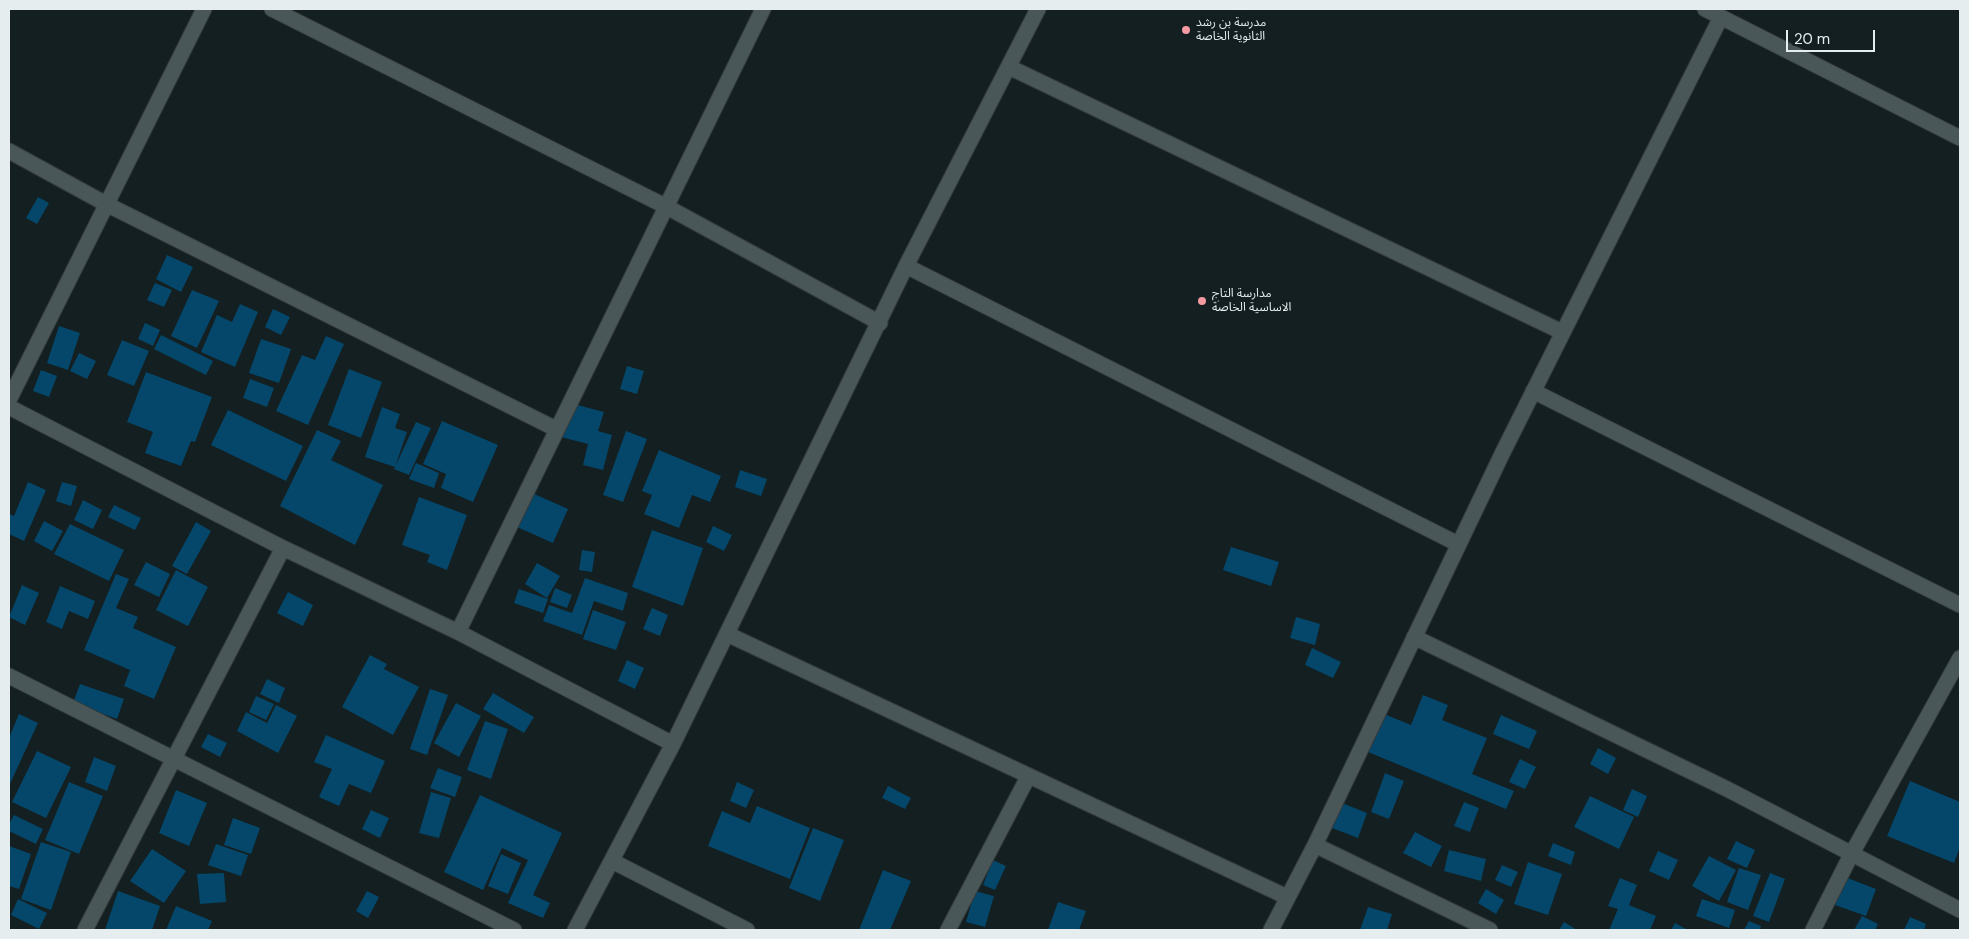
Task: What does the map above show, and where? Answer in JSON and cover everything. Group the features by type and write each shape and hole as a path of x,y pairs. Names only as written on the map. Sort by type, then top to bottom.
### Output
{"street":[{"path":"9,400 204,9"},
{"path":"272,9 667,207 880,323"},
{"path":"458,632 763,9"},
{"path":"575,930 673,744 880,323 906,266 1038,9"},
{"path":"1705,9 1960,138"},
{"path":"1271,930 1315,845 1458,544 1562,332 1721,17"},
{"path":"1009,67 1562,332"},
{"path":"9,151 106,204 556,429"},
{"path":"906,266 1458,544"},
{"path":"1533,391 1960,606"},
{"path":"9,407 282,548 458,632 673,744"},
{"path":"85,930 176,758 282,548"},
{"path":"726,634 1287,897"},
{"path":"1414,637 1727,789 1960,910"},
{"path":"1813,930 1851,855 1960,658"},
{"path":"9,676 176,758 514,930"},
{"path":"948,930 1028,777"},
{"path":"1315,845 1490,930"},
{"path":"612,861 747,930"}],"building":[{"path":"38,197 49,203 37,224 26,218"},
{"path":"167,255 193,267 181,292 156,279"},
{"path":"155,283 172,290 164,307 147,300"},
{"path":"192,290 219,301 197,348 171,336"},
{"path":"240,304 258,312 235,367 201,352 217,315 232,322"},
{"path":"273,309 290,317 281,335 265,327"},
{"path":"145,323 160,330 153,346 138,339"},
{"path":"59,326 80,333 68,370 47,363"},
{"path":"161,335 213,361 206,375 154,349"},
{"path":"326,336 344,344 308,425 276,411 302,355 315,360"},
{"path":"261,339 291,349 279,383 249,373"},
{"path":"122,340 149,351 134,386 107,375"},
{"path":"79,353 96,361 87,379 70,371"},
{"path":"627,366 644,371 637,394 620,389"},
{"path":"349,369 382,382 361,438 328,425"},
{"path":"41,370 57,376 49,397 33,391"},
{"path":"146,372 212,397 195,442 191,441 181,466 145,453 153,432 127,422"},
{"path":"250,379 274,388 267,407 243,398"},
{"path":"570,403 604,412 598,431 612,435 603,470 583,465 588,444 561,437"},
{"path":"382,407 400,414 395,428 407,432 395,467 365,457"},
{"path":"228,410 303,446 286,481 211,445"},
{"path":"442,421 498,445 473,502 441,488 446,474 423,464"},
{"path":"416,422 431,428 409,475 394,469"},
{"path":"317,430 341,441 331,460 383,485 355,545 280,506"},
{"path":"626,431 647,439 623,502 603,495"},
{"path":"659,450 721,476 710,502 692,495 679,528 644,514 652,495 642,491"},
{"path":"416,463 439,473 434,488 409,479"},
{"path":"740,470 767,479 761,496 735,487"},
{"path":"28,482 46,490 24,541 9,534 9,514 14,516"},
{"path":"62,482 77,486 71,506 56,501"},
{"path":"532,493 568,509 553,543 517,527"},
{"path":"419,497 467,515 447,570 427,562 430,555 402,545"},
{"path":"83,500 102,510 93,529 74,520"},
{"path":"114,505 141,518 135,530 108,517"},
{"path":"44,521 63,531 52,551 34,541"},
{"path":"196,522 211,531 187,574 172,566"},
{"path":"70,524 124,550 109,581 54,554"},
{"path":"713,526 732,535 724,551 706,542"},
{"path":"652,530 703,548 683,606 632,587"},
{"path":"1231,547 1279,562 1271,586 1223,570"},
{"path":"582,550 595,552 592,572 579,570"},
{"path":"146,562 170,574 159,597 134,585"},
{"path":"537,563 560,576 547,598 525,584"},
{"path":"176,570 208,587 188,626 156,610"},
{"path":"116,574 129,579 116,608 138,617 133,628 176,647 154,699 124,686 130,670 84,650"},
{"path":"585,578 628,593 623,611 594,601 582,635 543,621 549,605 572,613"},
{"path":"22,585 39,593 25,625 9,617"},
{"path":"60,586 95,601 88,619 69,611 62,629 46,622"},
{"path":"555,588 572,595 567,608 550,602"},
{"path":"519,589 548,599 543,613 514,603"},
{"path":"288,592 313,605 303,626 277,613"},
{"path":"652,608 668,615 660,636 643,629"},
{"path":"593,610 626,622 616,650 583,639"},
{"path":"1296,617 1320,624 1315,645 1290,638"},
{"path":"1312,648 1341,662 1333,678 1305,665"},
{"path":"370,655 387,664 384,669 419,687 393,735 342,707"},
{"path":"627,660 644,668 635,689 618,681"},
{"path":"267,679 285,688 279,703 260,694"},
{"path":"80,684 124,699 117,719 73,703"},
{"path":"430,689 448,695 427,755 410,749"},
{"path":"493,693 534,717 524,733 483,709"},
{"path":"1423,695 1448,705 1442,720 1487,738 1472,774 1514,791 1506,809 1368,752 1384,714 1411,725"},
{"path":"256,696 274,704 266,720 249,712"},
{"path":"456,703 481,716 459,757 434,743"},
{"path":"276,705 297,716 278,753 237,731 246,712 267,723"},
{"path":"19,714 38,723 9,786 9,738"},
{"path":"1501,715 1537,731 1529,749 1493,734"},
{"path":"485,721 508,729 491,779 467,770"},
{"path":"208,734 227,743 220,757 201,747"},
{"path":"326,735 385,761 371,793 349,784 339,806 319,797 332,769 314,762"},
{"path":"1598,748 1616,758 1608,774 1590,764"},
{"path":"37,751 71,767 46,818 12,802"},
{"path":"94,757 116,766 107,791 85,782"},
{"path":"1520,759 1536,767 1525,789 1509,782"},
{"path":"438,768 462,777 455,797 430,788"},
{"path":"1385,773 1404,781 1389,819 1371,812"},
{"path":"1910,781 1960,802 1960,847 1954,863 1887,836"},
{"path":"69,782 103,796 79,854 45,840"},
{"path":"737,782 754,790 746,808 730,801"},
{"path":"888,786 911,798 905,809 882,798"},
{"path":"1632,789 1647,796 1638,817 1623,810"},
{"path":"176,790 207,803 189,846 159,833"},
{"path":"431,792 451,798 439,838 419,833"},
{"path":"480,795 562,833 533,895 550,903 543,918 508,903 528,860 502,848 483,890 444,872"},
{"path":"1590,796 1634,817 1619,849 1574,827"},
{"path":"1464,802 1479,808 1470,832 1454,826"},
{"path":"1342,803 1367,813 1358,838 1332,828"},
{"path":"757,806 810,828 790,879 708,846 722,811 750,823"},
{"path":"371,810 389,818 380,838 362,829"},
{"path":"14,815 43,829 36,844 9,831 9,824"},
{"path":"233,818 260,828 251,854 224,845"},
{"path":"813,828 844,840 820,901 789,888"},
{"path":"1415,832 1442,846 1431,867 1403,853"},
{"path":"1736,841 1755,850 1747,868 1727,859"},
{"path":"41,842 71,852 51,910 21,899"},
{"path":"1553,843 1575,852 1571,865 1548,856"},
{"path":"216,844 248,855 241,876 208,865"},
{"path":"9,846 31,854 19,889 9,886"},
{"path":"152,849 186,871 164,903 130,881"},
{"path":"1449,850 1486,859 1481,881 1444,871"},
{"path":"1658,851 1678,860 1669,880 1649,871"},
{"path":"501,854 521,863 508,894 488,886"},
{"path":"1709,856 1736,870 1719,901 1692,886"},
{"path":"993,860 1006,866 995,890 983,885"},
{"path":"1528,862 1562,874 1548,915 1514,904"},
{"path":"1502,865 1518,872 1511,887 1495,880"},
{"path":"1739,868 1761,875 1748,910 1727,902"},
{"path":"883,870 911,881 890,930 859,930"},
{"path":"224,873 226,902 200,904 197,874"},
{"path":"1770,873 1785,879 1769,922 1753,916"},
{"path":"1845,877 1876,889 1866,916 1835,905"},
{"path":"1620,878 1637,885 1629,905 1656,916 1650,930 1609,930 1618,909 1608,906"},
{"path":"1486,889 1504,900 1496,914 1478,903"},
{"path":"118,891 160,906 152,930 105,930"},
{"path":"367,891 379,897 368,918 356,911"},
{"path":"975,891 994,896 985,927 966,922"},
{"path":"18,899 47,913 39,929 11,915"},
{"path":"1702,899 1735,910 1729,928 1696,916"},
{"path":"1058,902 1086,911 1079,930 1048,930"},
{"path":"176,906 212,921 208,930 166,930"},
{"path":"1368,907 1392,914 1387,930 1360,930"},
{"path":"1862,916 1878,924 1875,930 1854,930"},
{"path":"1910,917 1926,924 1924,930 1904,930"},
{"path":"1749,921 1761,926 1760,930 1744,930"},
{"path":"1564,922 1577,930 1559,930"},
{"path":"1675,923 1686,929 1671,930"}],"place":[{"name":"مدرسة بن رشد الثانوية الخاصة","path":"1186,30"},
{"name":"مدارسة التاج الاساسية الخاصة","path":"1202,301"}]}
